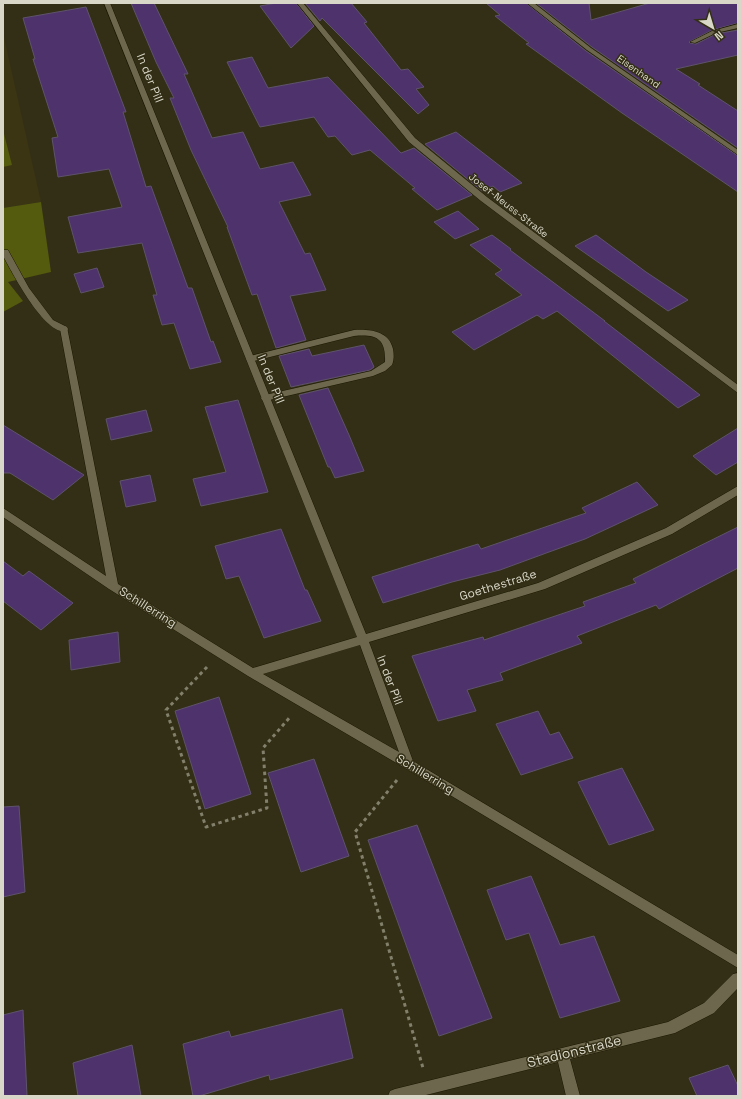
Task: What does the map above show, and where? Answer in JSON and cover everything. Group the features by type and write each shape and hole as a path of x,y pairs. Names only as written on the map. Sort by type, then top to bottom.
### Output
{"street":[{"name":"In der Pill","path":"107,3 363,640 409,764"},
{"name":"Josef-Neuss-Straße","path":"300,3 412,140 484,200 738,390"},
{"name":"Eisenhand","path":"530,3 589,48 738,153"},
{"path":"693,42 714,32 738,26"},
{"name":"Schillerring","path":"5,252 25,289 50,322 64,329 113,586"},
{"path":"250,359 366,331 376,333 383,338 390,351 388,363 382,369 373,373 265,398"},
{"name":"Goethestraße","path":"252,673 541,586 670,531 738,490"},
{"name":"Schillerring","path":"3,512 113,586 252,673 409,764 738,962"},
{"name":"Stadionstraße","path":"395,1096 670,1028 709,1008 738,979"},
{"path":"562,1054 573,1096"}],"path":[{"path":"220,653 166,710 206,827 267,808 263,748 303,703"},
{"path":"409,764 355,832 429,1088"}],"shaded area":[{"path":"3,33 41,202 3,208"}],"green space":[{"path":"3,130 12,165 3,167"},
{"path":"41,202 51,272 8,282 23,301 3,312 3,208"}],"building":[{"path":"131,3 154,3 188,74 184,74 212,138 243,132 260,169 293,162 311,195 279,202 305,254 310,253 326,290 290,296 306,340 276,348 257,294 252,295 228,227 191,150 170,98 174,98 156,62"},
{"path":"276,3 296,3 314,26 291,48 260,6"},
{"path":"305,3 351,3 367,22 364,23 401,70 408,69 424,87 416,89 429,105 418,114 322,18 320,21"},
{"path":"486,3 526,3 586,51 738,156 738,192 622,113 526,44 529,43 495,16 500,15"},
{"path":"536,3 589,3 591,20 650,3 738,3 738,23 712,30 689,42 696,44 716,34 738,30 738,55 676,69 738,111 738,148 592,47"},
{"path":"86,7 126,112 123,112 146,187 151,186 188,288 192,288 211,342 213,341 221,362 190,369 174,323 162,325 153,295 157,295 142,243 78,253 68,217 122,207 109,169 58,177 52,138 58,137 33,59 35,59 23,18"},
{"path":"252,57 268,88 328,77 401,153 414,148 472,195 437,210 412,189 415,188 370,150 352,155 335,136 328,137 314,117 260,127 227,62"},
{"path":"456,132 522,183 500,192 493,186 482,191 425,144"},
{"path":"458,211 479,229 455,239 434,222"},
{"path":"492,235 700,395 678,408 557,311 543,319 537,315 474,350 452,332 522,295 495,274 502,270 470,245"},
{"path":"596,235 646,272 688,300 668,311 575,246"},
{"path":"97,268 104,287 81,293 74,274"},
{"path":"364,345 374,367 370,370 291,387 279,356 309,349 312,356"},
{"path":"328,388 364,471 335,478 330,467 328,467 299,395"},
{"path":"238,400 268,492 201,506 193,479 226,472 205,407"},
{"path":"146,410 152,431 111,440 106,419"},
{"path":"3,425 84,475 53,500 10,473 3,473"},
{"path":"738,428 738,462 716,475 693,456"},
{"path":"150,475 156,501 126,507 120,481"},
{"path":"637,482 658,505 585,539 500,570 452,582 383,603 372,577 478,544 481,549 586,513 582,508"},
{"path":"738,527 738,568 659,609 656,605 577,636 582,643 500,673 503,680 467,690 476,711 438,721 412,656 483,637 484,640 585,606 583,602 636,583 633,579"},
{"path":"281,529 305,590 307,590 321,621 264,638 239,576 226,579 215,546"},
{"path":"3,561 23,576 29,571 73,603 41,630 3,601"},
{"path":"118,632 120,662 71,670 69,640"},
{"path":"219,697 251,794 205,809 175,711"},
{"path":"538,711 550,735 559,732 573,758 521,775 496,724"},
{"path":"314,759 349,856 301,872 268,773"},
{"path":"622,768 654,830 609,845 578,782"},
{"path":"19,806 25,892 3,897 3,807"},
{"path":"417,825 492,1018 439,1036 368,840"},
{"path":"531,876 560,945 594,936 620,1001 560,1018 529,933 506,940 487,890"},
{"path":"342,1009 353,1058 270,1080 269,1075 199,1096 193,1096 183,1044 229,1031 231,1037"},
{"path":"23,1010 27,1096 3,1096 3,1015"},
{"path":"132,1045 141,1096 78,1096 73,1063"},
{"path":"728,1065 738,1086 738,1096 697,1096 689,1078"}]}
